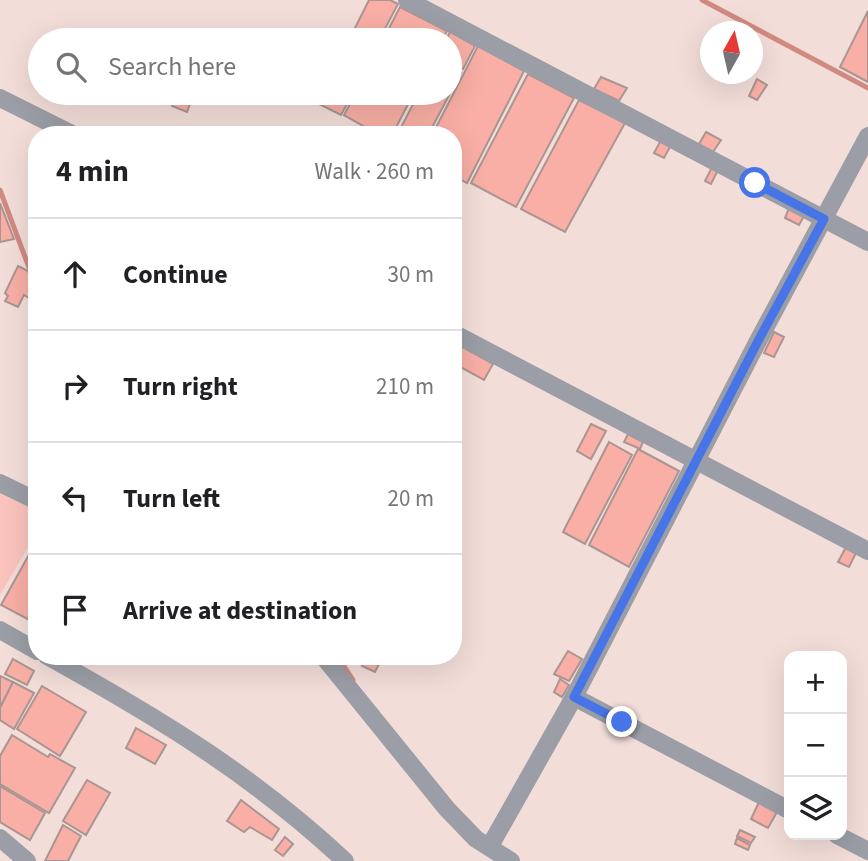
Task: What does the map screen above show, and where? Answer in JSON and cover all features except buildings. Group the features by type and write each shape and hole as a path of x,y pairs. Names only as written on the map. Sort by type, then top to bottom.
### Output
{"street":[{"path":"407,0 460,28"},
{"path":"462,29 868,242"},
{"path":"0,98 56,126"},
{"path":"494,841 574,697 758,341 868,136"},
{"path":"462,338 868,551"},
{"path":"0,483 28,497"},
{"path":"0,630 28,646"},
{"path":"62,665 199,745 294,813 345,861"},
{"path":"330,665 421,781 476,839 494,841 511,861"},
{"path":"574,697 784,807"},
{"path":"0,838 27,861"},
{"path":"847,840 868,851"}],"shaded area":[{"path":"0,491 28,505 28,547 0,595"}],"waterway":[{"path":"702,0 868,88"},
{"path":"0,190 28,265"},
{"path":"343,665 353,680"}],"route":[{"path":"622,722 574,697 824,219 755,183"}]}
